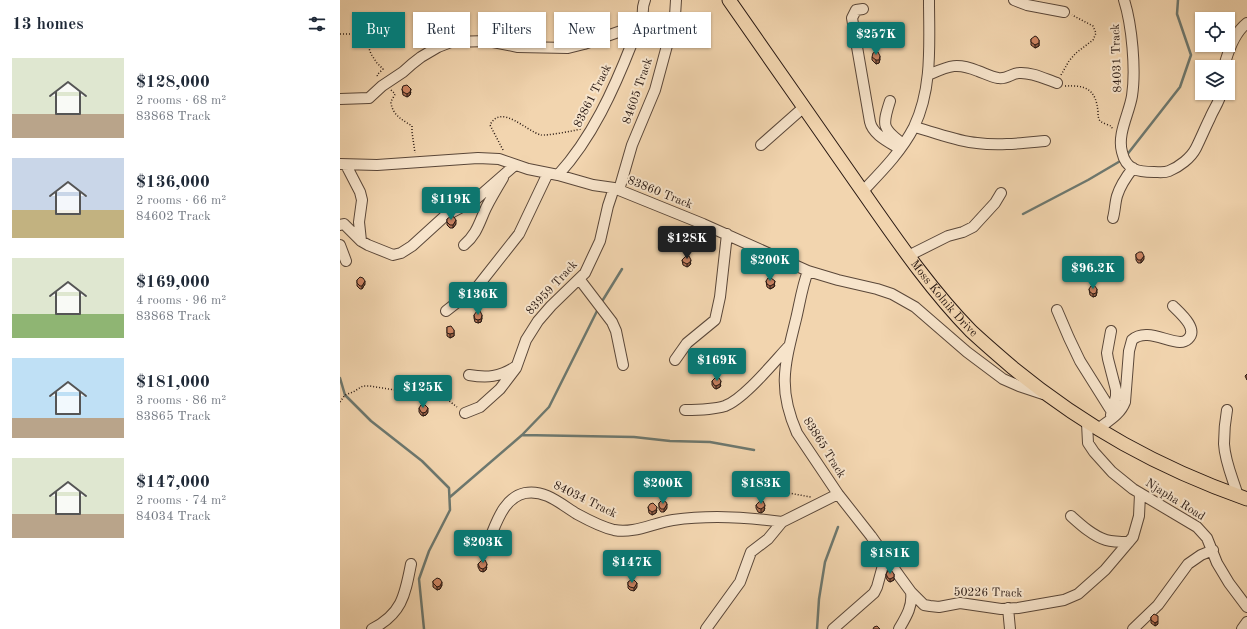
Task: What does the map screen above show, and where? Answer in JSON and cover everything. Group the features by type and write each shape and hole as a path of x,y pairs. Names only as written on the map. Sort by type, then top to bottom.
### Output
{"main road":[{"name":"Moss Kolnik Drive","path":"729,0 908,256 930,285 970,330 989,348 1033,384 1092,426 1146,457 1202,482 1243,498"}],"street":[{"name":"83861 Track","path":"642,12 642,7 645,0"},
{"name":"84605 Track","path":"617,189 632,145 655,90 675,16 676,0"},
{"path":"862,191 884,169 902,147 914,127 921,110 928,75 929,0"},
{"path":"1014,0 1027,5 1064,12"},
{"name":"84031 Track","path":"1121,141 1130,106 1133,86 1130,22 1124,0"},
{"path":"863,9 856,10 852,18 871,125 878,134 902,147"},
{"path":"1226,60 1233,41 1247,23"},
{"path":"340,99 358,97 369,98 382,86 399,76 421,57 450,42 488,41 518,47 568,48 618,32"},
{"name":"83861 Track","path":"446,310 478,286 519,234 553,174 578,152 601,113 631,48"},
{"path":"928,75 945,67 956,66 974,69 1000,79 1020,73 1033,74 1057,83"},
{"path":"1121,141 1123,159 1127,164 1143,172 1166,172 1182,164 1195,150 1219,100"},
{"path":"890,101 885,116 885,126 889,133 902,147"},
{"path":"762,145 804,107"},
{"path":"914,127 976,143 1014,144 1045,141"},
{"name":"83860 Track","path":"343,164 414,163 494,158 511,166 617,189 727,234 808,271 838,280 877,288 892,294 915,307 967,352 1003,379 1049,396"},
{"path":"343,164 360,192 362,200 359,222 362,241"},
{"path":"340,225 344,224 348,226 362,241 374,248 393,255 401,253 412,246 445,216 476,200 511,166"},
{"path":"464,245 476,232 490,200 511,166"},
{"path":"1113,218 1116,197 1122,183 1133,168"},
{"name":"83959 Track","path":"465,413 480,407 512,375 517,366 526,340 535,325 551,306 580,280 585,273 596,252 608,206 617,189"},
{"path":"908,256 948,236 963,232 973,227 995,203 1001,193"},
{"path":"675,360 687,343 715,320 720,296 727,234"},
{"path":"340,246 346,261"},
{"name":"83865 Track","path":"808,271 801,292 785,367 784,383 787,402 793,423 797,433 838,494 871,536 885,558 911,592"},
{"path":"580,280 612,322 616,331 622,365"},
{"path":"1092,426 1122,409 1125,402 1129,351 1132,340 1138,336 1148,335 1184,342 1191,336 1189,324 1173,306"},
{"path":"1057,310 1080,361 1111,416"},
{"path":"1111,331 1107,353 1116,390 1116,396 1111,416"},
{"path":"685,410 715,408 727,405 756,381 789,346"},
{"path":"469,375 482,377 500,375 517,366"},
{"path":"1227,410 1224,430 1224,446 1229,469 1243,498"},
{"name":"Njapha Road","path":"1092,426 1088,443 1094,452 1116,475 1140,494 1197,527 1207,538 1229,583 1247,606"},
{"name":"84034 Track","path":"492,534 498,518 510,501 521,494 528,492 538,493 557,500 585,518 612,529 619,530 642,528 672,520 684,519 738,517 782,522"},
{"path":"706,629 740,582 751,552 768,540 782,522 838,494"},
{"name":"50226 Track","path":"911,592 924,605 939,607 960,603 1018,608 1064,600 1078,594 1104,570 1133,537 1137,525 1140,494"},
{"path":"1071,516 1093,533 1106,540 1129,542"},
{"path":"1133,629 1158,605 1188,564 1201,555 1213,550"},
{"path":"834,629 874,593 885,558"},
{"path":"372,629 388,620 397,609 404,591 411,564"},
{"path":"899,629 911,605 911,592"},
{"path":"1008,608 1010,629"},
{"path":"1242,629 1247,622"}],"path":[{"path":"1057,83 1069,61 1076,53 1093,40 1096,33 1093,26 1080,18 1064,12"},
{"path":"340,34 361,34 365,37 371,54 377,63 383,68 377,75 382,86 391,83 391,88 394,94 391,103 394,112 403,121 412,126 415,151 414,163"},
{"name":"84031 Track","path":"1057,83 1057,86 1078,85 1091,90 1095,98 1098,119 1101,122 1111,126 1121,141"},
{"path":"511,166 490,125 493,119 499,116 523,124 541,135 592,127"},
{"path":"340,402 345,395 363,386 370,386 440,400 448,400 465,413"},
{"path":"777,491 814,497"}],"building":[{"path":"1035,36 1039,40 1039,43 1035,45 1031,42 1031,39"},
{"path":"878,52 880,56 879,60 872,57 873,53"},
{"path":"407,85 411,89 407,94 403,92 402,89 403,86"},
{"path":"451,216 456,220 453,225 450,225 447,222 447,219"},
{"path":"1142,252 1144,256 1141,260 1138,260 1136,257 1136,254"},
{"path":"686,256 689,256 691,260 687,264 682,260"},
{"path":"360,277 365,281 362,286 357,283 357,280"},
{"path":"768,278 775,281 774,284 770,286 767,284 766,281"},
{"path":"1094,285 1097,289 1096,293 1093,294 1089,289"},
{"path":"477,311 480,311 482,315 481,319 478,320 475,319 474,315"},
{"path":"451,326 454,333 447,333 447,327"},
{"path":"716,377 721,381 720,384 716,386 712,381"},
{"path":"424,404 428,408 426,412 423,413 419,408"},
{"path":"662,500 667,504 664,509 661,509 659,506 659,503"},
{"path":"760,501 763,501 765,505 761,509 756,505"},
{"path":"653,503 657,507 656,510 652,512 648,507"},
{"path":"482,560 485,560 487,564 483,569 480,568 478,564"},
{"path":"891,570 894,577 890,579 886,574"},
{"path":"437,578 442,582 440,586 437,587 433,581"},
{"path":"632,579 637,583 634,588 628,585 628,582"},
{"path":"1154,614 1158,616 1158,621 1155,623 1151,620 1151,617"},
{"path":"877,626 880,629 873,629 874,627"}],"waterway":[{"path":"1126,156 1180,87 1191,55 1177,14 1178,0"},
{"path":"1023,214 1088,180 1122,160"},
{"path":"601,303 622,269"},
{"path":"450,497 522,435 549,407 598,309"},
{"path":"340,378 345,395 371,421 422,461 449,488 450,510 429,551 419,579 424,629"},
{"path":"522,435 634,437 670,441 710,442 754,450"},
{"path":"817,629 819,599 825,562 838,527"}]}
